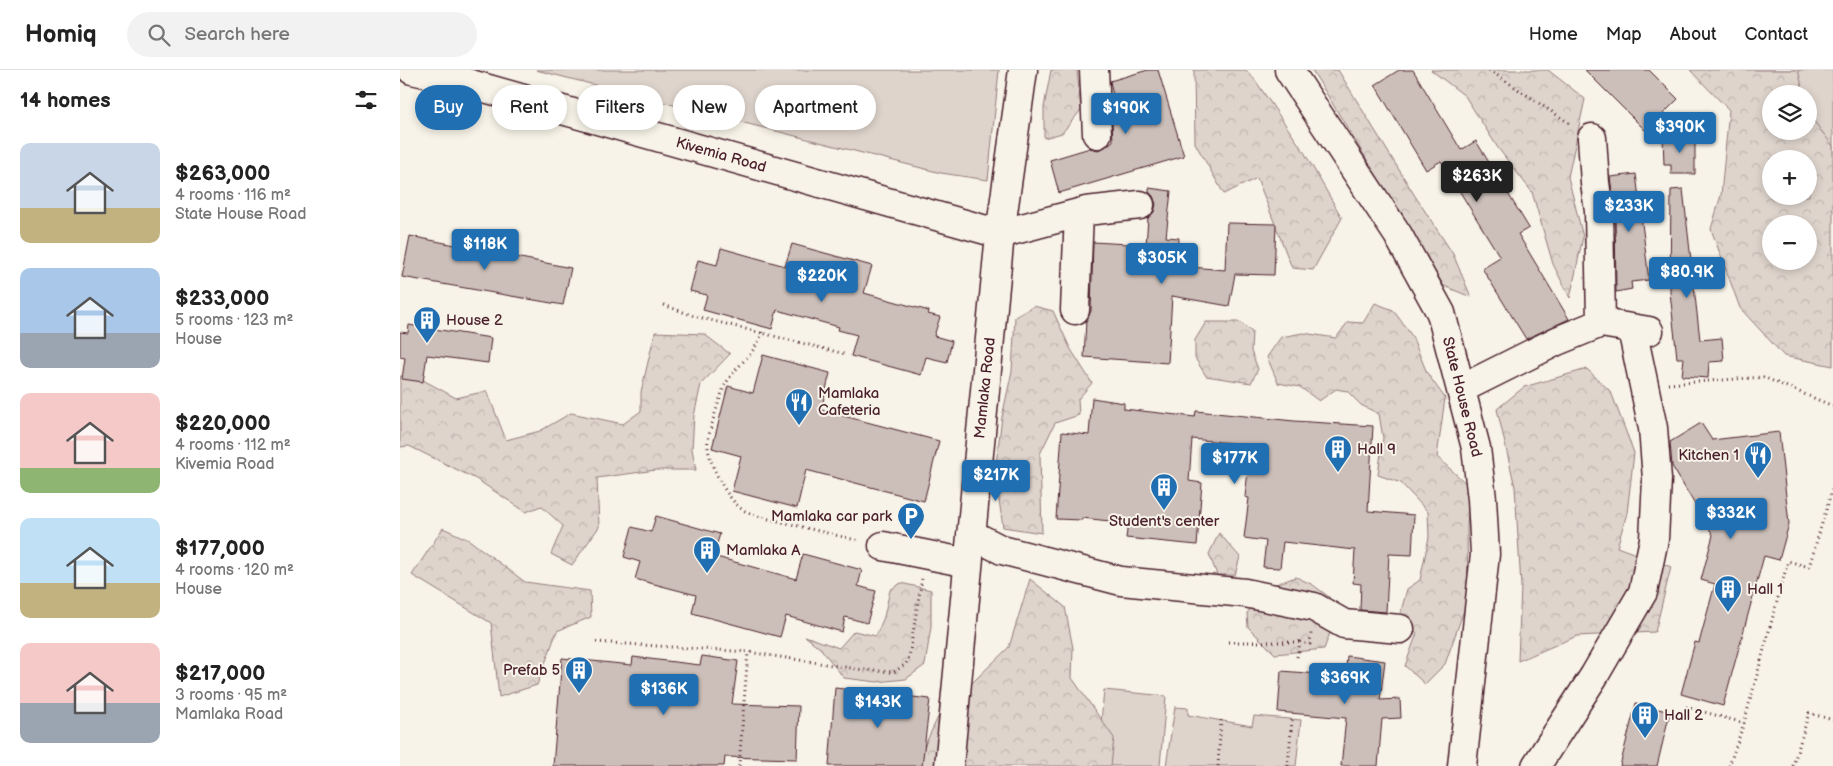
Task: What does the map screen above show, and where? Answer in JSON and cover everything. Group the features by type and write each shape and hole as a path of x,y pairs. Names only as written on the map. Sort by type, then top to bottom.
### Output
{"street":[{"name":"Kivemia Road","path":"412,70 460,81 1000,234"},
{"name":"Mamlaka Road","path":"949,766 1000,234 1023,70"},
{"path":"1094,70 1098,134"},
{"name":"State House Road","path":"1289,70 1398,235 1441,313 1476,448 1482,499 1485,554 1462,766"},
{"path":"1592,138 1594,183 1599,211 1601,323"},
{"path":"1000,234 1079,214 1140,205"},
{"path":"1075,310 1079,214"},
{"path":"1461,389 1557,341 1601,323 1642,330 1645,384 1653,428 1657,479 1654,540 1644,592 1594,676 1536,766"},
{"path":"971,534 1002,550 1121,581 1245,593 1314,607 1344,624 1400,629"},
{"path":"883,546 968,563"}],"path":[{"path":"1490,70 1592,138"},
{"path":"664,305 694,316 845,354"},
{"path":"762,332 760,341 725,385 708,440 709,457 716,474 733,501 742,509 757,516 883,546"},
{"path":"1645,384 1657,385 1763,377 1833,406"},
{"path":"1729,766 1744,723 1788,561 1809,567 1833,487"},
{"path":"596,642 748,652 864,670 894,672 906,664 909,657 925,554"},
{"path":"1228,642 1300,642"},
{"path":"739,766 748,652"},
{"path":"1686,707 1744,723"},
{"path":"1793,766 1809,712 1833,720"},
{"path":"1218,766 1221,720"},
{"path":"1288,766 1292,720"}],"green space":[{"path":"536,70 999,70 988,180 941,173 772,130 876,130 876,85 755,85 755,126 745,123 745,85 673,85 673,105 663,102 663,85 595,85"},
{"path":"1051,70 1077,70 1081,110 1062,133 1044,138 1044,107"},
{"path":"1194,70 1246,70 1255,80 1304,152 1342,218 1313,270 1292,268 1257,178 1224,194 1195,143"},
{"path":"1312,70 1338,70 1453,254 1471,297 1444,286"},
{"path":"1431,70 1548,70 1585,99 1568,177 1583,237 1570,298 1553,264 1532,192 1498,148 1465,96"},
{"path":"1690,70 1798,70 1802,85 1762,85 1762,140 1817,140 1817,125 1833,146 1833,366 1784,356 1740,308 1711,229 1721,195 1729,110"},
{"path":"1755,70 1833,70 1833,158 1817,140 1817,85 1766,85"},
{"path":"1375,303 1393,310 1412,336 1427,373 1445,398 1437,457 1470,487 1467,526 1468,599 1445,664 1425,684 1405,666 1417,633 1400,615 1407,589 1420,580 1429,537 1428,512 1401,483 1378,475 1383,438 1379,414 1361,405 1347,391 1336,389 1319,401 1300,387 1278,383 1267,357 1281,337 1303,333 1336,338 1348,322 1363,323"},
{"path":"1034,306 1053,311 1070,348 1092,383 1078,399 1079,415 1055,423 1040,454 1042,533 1003,527 995,472 1002,417 1012,371 1015,317"},
{"path":"1206,322 1240,322 1252,332 1251,351 1258,369 1251,383 1206,376 1195,358 1195,340"},
{"path":"655,332 704,334 730,354 701,384 694,416 692,449 696,470 656,470 597,478 599,527 572,565 551,554 563,526 541,506 526,512 476,479 409,446 400,447 400,376 423,380 456,398 487,391 506,440 540,431 571,413 623,424 641,411 641,392"},
{"path":"1587,369 1611,392 1634,453 1627,513 1617,547 1671,567 1655,632 1577,636 1518,661 1521,586 1515,487 1497,409 1524,387"},
{"path":"443,528 469,540 525,582 590,591 591,617 557,631 537,685 499,697 491,623 412,575"},
{"path":"1219,533 1240,557 1235,575 1217,575 1209,554"},
{"path":"1296,577 1313,585 1329,597 1330,633 1324,649 1275,654 1248,627 1247,613 1270,586"},
{"path":"1030,579 1065,607 1073,648 1072,678 1114,738 1111,766 918,766 923,749 939,715 1009,647"},
{"path":"901,583 931,590 931,627 925,665 906,679 877,682 844,678 821,649 805,636 839,648 854,631 876,636 884,617 890,590"},
{"path":"1104,690 1166,696 1160,766 1097,766"},
{"path":"1175,707 1188,708 1188,715 1252,726 1254,716 1301,720 1296,766 1166,766"}],"building":[{"path":"1148,70 1158,70 1184,156 1059,193 1050,160 1090,148 1098,150 1113,141 1111,102 1114,101 1110,81"},
{"path":"1399,70 1413,70 1461,150 1476,141 1529,228 1518,234 1569,319 1526,339 1482,268 1500,257 1441,161 1426,170 1375,85"},
{"path":"1585,70 1649,70 1678,99 1646,131"},
{"path":"1663,136 1695,136 1695,174 1671,174 1671,165 1664,165"},
{"path":"1636,174 1649,280 1631,282 1632,289 1616,292 1615,211 1610,177"},
{"path":"1149,188 1171,191 1166,237 1179,238 1177,262 1179,266 1225,270 1227,223 1276,224 1274,275 1235,274 1229,306 1172,296 1168,363 1084,357 1086,321 1091,311 1093,242 1146,245 1148,218 1154,212 1156,204 1149,192"},
{"path":"1683,189 1700,340 1722,338 1724,361 1709,362 1708,378 1682,376 1684,358 1677,358 1670,292 1671,190"},
{"path":"410,236 571,268 563,305 402,277"},
{"path":"792,244 872,266 864,293 929,311 928,314 940,317 934,336 952,341 947,362 926,357 921,375 851,356 857,335 838,330 839,327 777,310 772,329 703,310 707,295 690,291 698,260 717,265 721,248 785,266"},
{"name":"House 2","path":"409,325 491,338 488,363 427,355 423,382 402,379 405,358 400,357 400,332 408,333"},
{"name":"Mamlaka Cafeteria","path":"763,355 830,373 821,410 939,441 924,501 806,470 797,508 732,491 741,456 712,448 728,386 753,393"},
{"path":"1092,398 1124,403 1124,409 1195,417 1196,411 1294,421 1373,426 1368,511 1414,515 1412,555 1389,554 1386,612 1360,610 1361,584 1353,583 1355,550 1283,542 1280,568 1263,567 1266,541 1244,538 1249,498 1245,497 1251,445 1192,439 1189,481 1202,483 1197,545 1126,538 1128,523 1082,518 1082,520 1056,519 1062,432 1089,435"},
{"path":"1701,423 1712,440 1779,432 1789,524 1779,560 1764,556 1723,706 1681,694 1695,642 1699,643 1715,584 1701,580 1713,535 1672,466 1670,442"},
{"name":"Mamlaka A","path":"656,516 720,534 713,556 796,579 803,554 862,570 858,586 876,591 867,623 845,617 842,632 786,616 780,637 692,613 696,595 635,579 640,562 624,557 632,527 651,532"},
{"path":"702,656 738,661 732,704 799,706 797,759 725,757 724,766 553,766 562,658 632,665 633,657 700,665"},
{"path":"1347,656 1385,661 1380,700 1400,699 1401,718 1382,719 1378,766 1341,766 1346,718 1278,712 1281,671 1345,676"},
{"path":"835,688 930,699 922,766 829,766"},
{"name":"Hall 2","path":"1636,703 1670,712 1657,766 1620,766"}],"place":[{"name":"House 2","path":"427,344"},
{"name":"Mamlaka Cafeteria","path":"799,426"},
{"name":"Hall 9","path":"1338,473"},
{"name":"Kitchen 1","path":"1758,479"},
{"name":"Student's center","path":"1164,511"},
{"name":"Mamlaka car park","path":"911,540"},
{"name":"Mamlaka A","path":"707,574"},
{"name":"Hall 1","path":"1728,613"},
{"name":"Prefab 5","path":"579,694"},
{"name":"Hall 2","path":"1645,739"}]}
